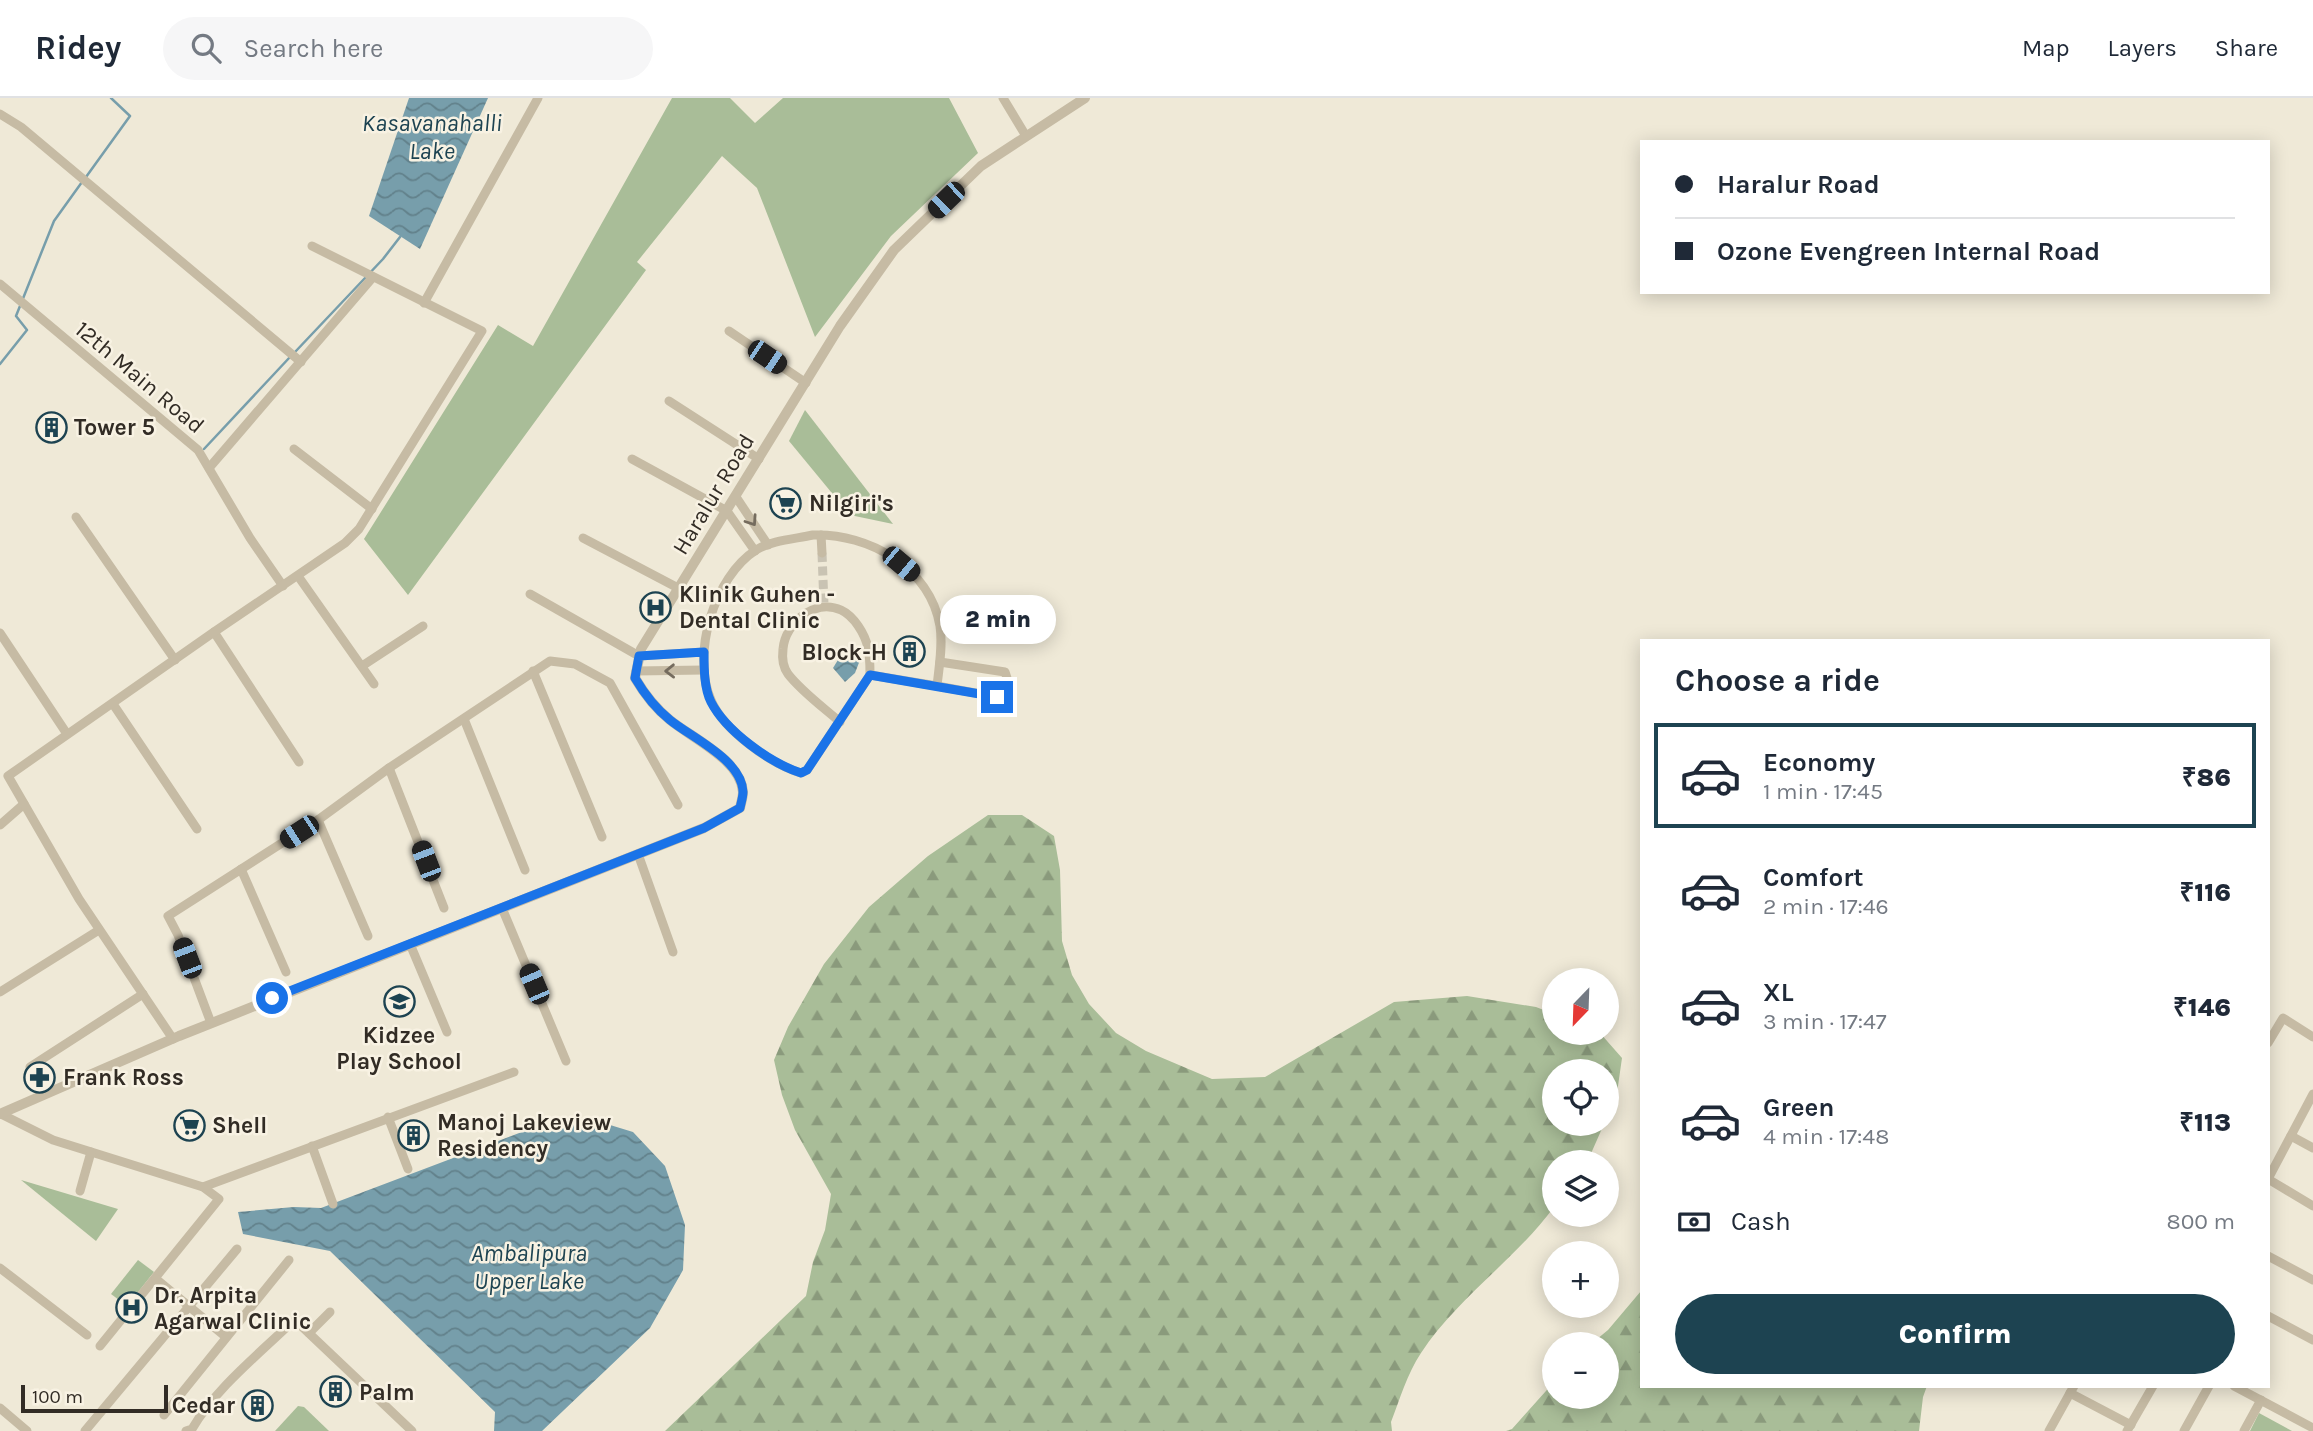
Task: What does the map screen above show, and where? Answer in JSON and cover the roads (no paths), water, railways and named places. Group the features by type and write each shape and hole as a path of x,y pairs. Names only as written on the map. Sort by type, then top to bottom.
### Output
{"street":[{"path":"424,303 538,98"},
{"path":"1003,98 1026,136"},
{"name":"Haralur Road","path":"636,671 641,649 840,327 894,250 981,166 1085,98"},
{"path":"0,114 22,127 295,357"},
{"path":"173,1039 99,930 8,776 345,543 359,529 372,509 482,331 312,246"},
{"path":"209,468 295,357 370,275"},
{"name":"12th Main Road","path":"0,284 198,450 250,538 283,586"},
{"path":"729,331 806,383"},
{"path":"669,401 759,458"},
{"path":"294,449 372,509"},
{"path":"632,459 727,511 755,551"},
{"path":"736,497 768,544"},
{"path":"76,517 175,660"},
{"path":"821,535 822,553"},
{"path":"840,722 787,673 783,659 783,644 790,625 802,614 824,606 840,609 853,619 869,649 870,675 840,722 807,770 801,773 790,770 752,746 732,729 711,701 704,670 704,652 711,613 723,586 755,551 768,544 821,535 854,539 888,552 914,575 932,600 940,625 937,686"},
{"path":"583,538 680,589"},
{"path":"298,576 374,684"},
{"path":"530,594 639,656 704,652"},
{"path":"362,666 423,626"},
{"path":"214,632 299,762"},
{"path":"0,633 67,734"},
{"path":"211,1023 178,935 168,916 318,820 389,768 550,661 575,664 610,684 678,805"},
{"path":"870,675 997,697 1002,695 1007,677 1005,672 940,662"},
{"path":"1,1114 211,1023 704,828 740,808 743,790 734,768 701,741 671,722 649,702 635,678 636,671 704,670"},
{"path":"533,671 602,836"},
{"path":"113,704 197,829"},
{"path":"464,719 525,870"},
{"path":"389,768 444,908"},
{"path":"0,825 24,804"},
{"path":"318,820 368,936"},
{"path":"638,854 673,952"},
{"path":"241,869 286,972"},
{"path":"502,908 566,1061"},
{"path":"0,992 99,930"},
{"path":"410,944 447,1032"},
{"path":"30,1067 143,995"},
{"path":"2270,1040 2283,1018 2313,1037"},
{"path":"203,1187 514,1072"},
{"path":"2270,1175 2312,1097"},
{"path":"1,1114 53,1140 203,1187 219,1199 100,1346"},
{"path":"388,1117 408,1169"},
{"path":"2291,1136 2313,1148"},
{"path":"312,1146 333,1204"},
{"path":"80,1191 92,1152"},
{"path":"2270,1180 2313,1206"},
{"path":"85,1431 237,1250"},
{"path":"2270,1257 2313,1280"},
{"path":"164,1415 289,1260"},
{"path":"0,1268 87,1335"},
{"path":"156,1279 226,1337"},
{"path":"309,1333 330,1312"},
{"path":"2270,1317 2313,1340"},
{"path":"190,1430 222,1390 296,1321 412,1431"},
{"path":"2049,1431 2072,1389 2129,1428 2152,1388"},
{"path":"2184,1431 2208,1388"},
{"path":"2238,1388 2307,1428"},
{"path":"2244,1431 2261,1400"},
{"path":"0,1408 27,1431"}],"water":[{"name":"Kasavanahalli Lake","path":"409,98 488,98 420,249 369,216"},
{"path":"841,655 860,660 855,673 845,682 833,668"},
{"name":"Ambalipura Upper Lake","path":"597,1121 633,1132 665,1166 685,1225 683,1270 650,1328 542,1431 494,1431 495,1412 330,1251 243,1234 238,1212 294,1207 321,1208 535,1127"}],"waterway":[{"path":"86,177 130,116 111,98"},
{"path":"0,364 27,330 16,316 54,221 82,182"},
{"path":"295,352 383,259 400,237"},
{"path":"204,449 290,357"}],"tunnel":[{"path":"822,553 824,605"}],"place":[{"name":"Tower 5","path":"51,427"},
{"name":"Nilgiri's","path":"786,503"},
{"name":"Klinik Guhen - Dental Clinic","path":"656,607"},
{"name":"Block-H","path":"910,652"},
{"name":"Kidzee Play School","path":"399,1001"},
{"name":"Frank Ross","path":"40,1077"},
{"name":"Shell","path":"189,1125"},
{"name":"Manoj Lakeview Residency","path":"414,1135"},
{"name":"Dr. Arpita Agarwal Clinic","path":"131,1308"},
{"name":"Palm","path":"336,1392"},
{"name":"Cedar","path":"258,1405"}]}
